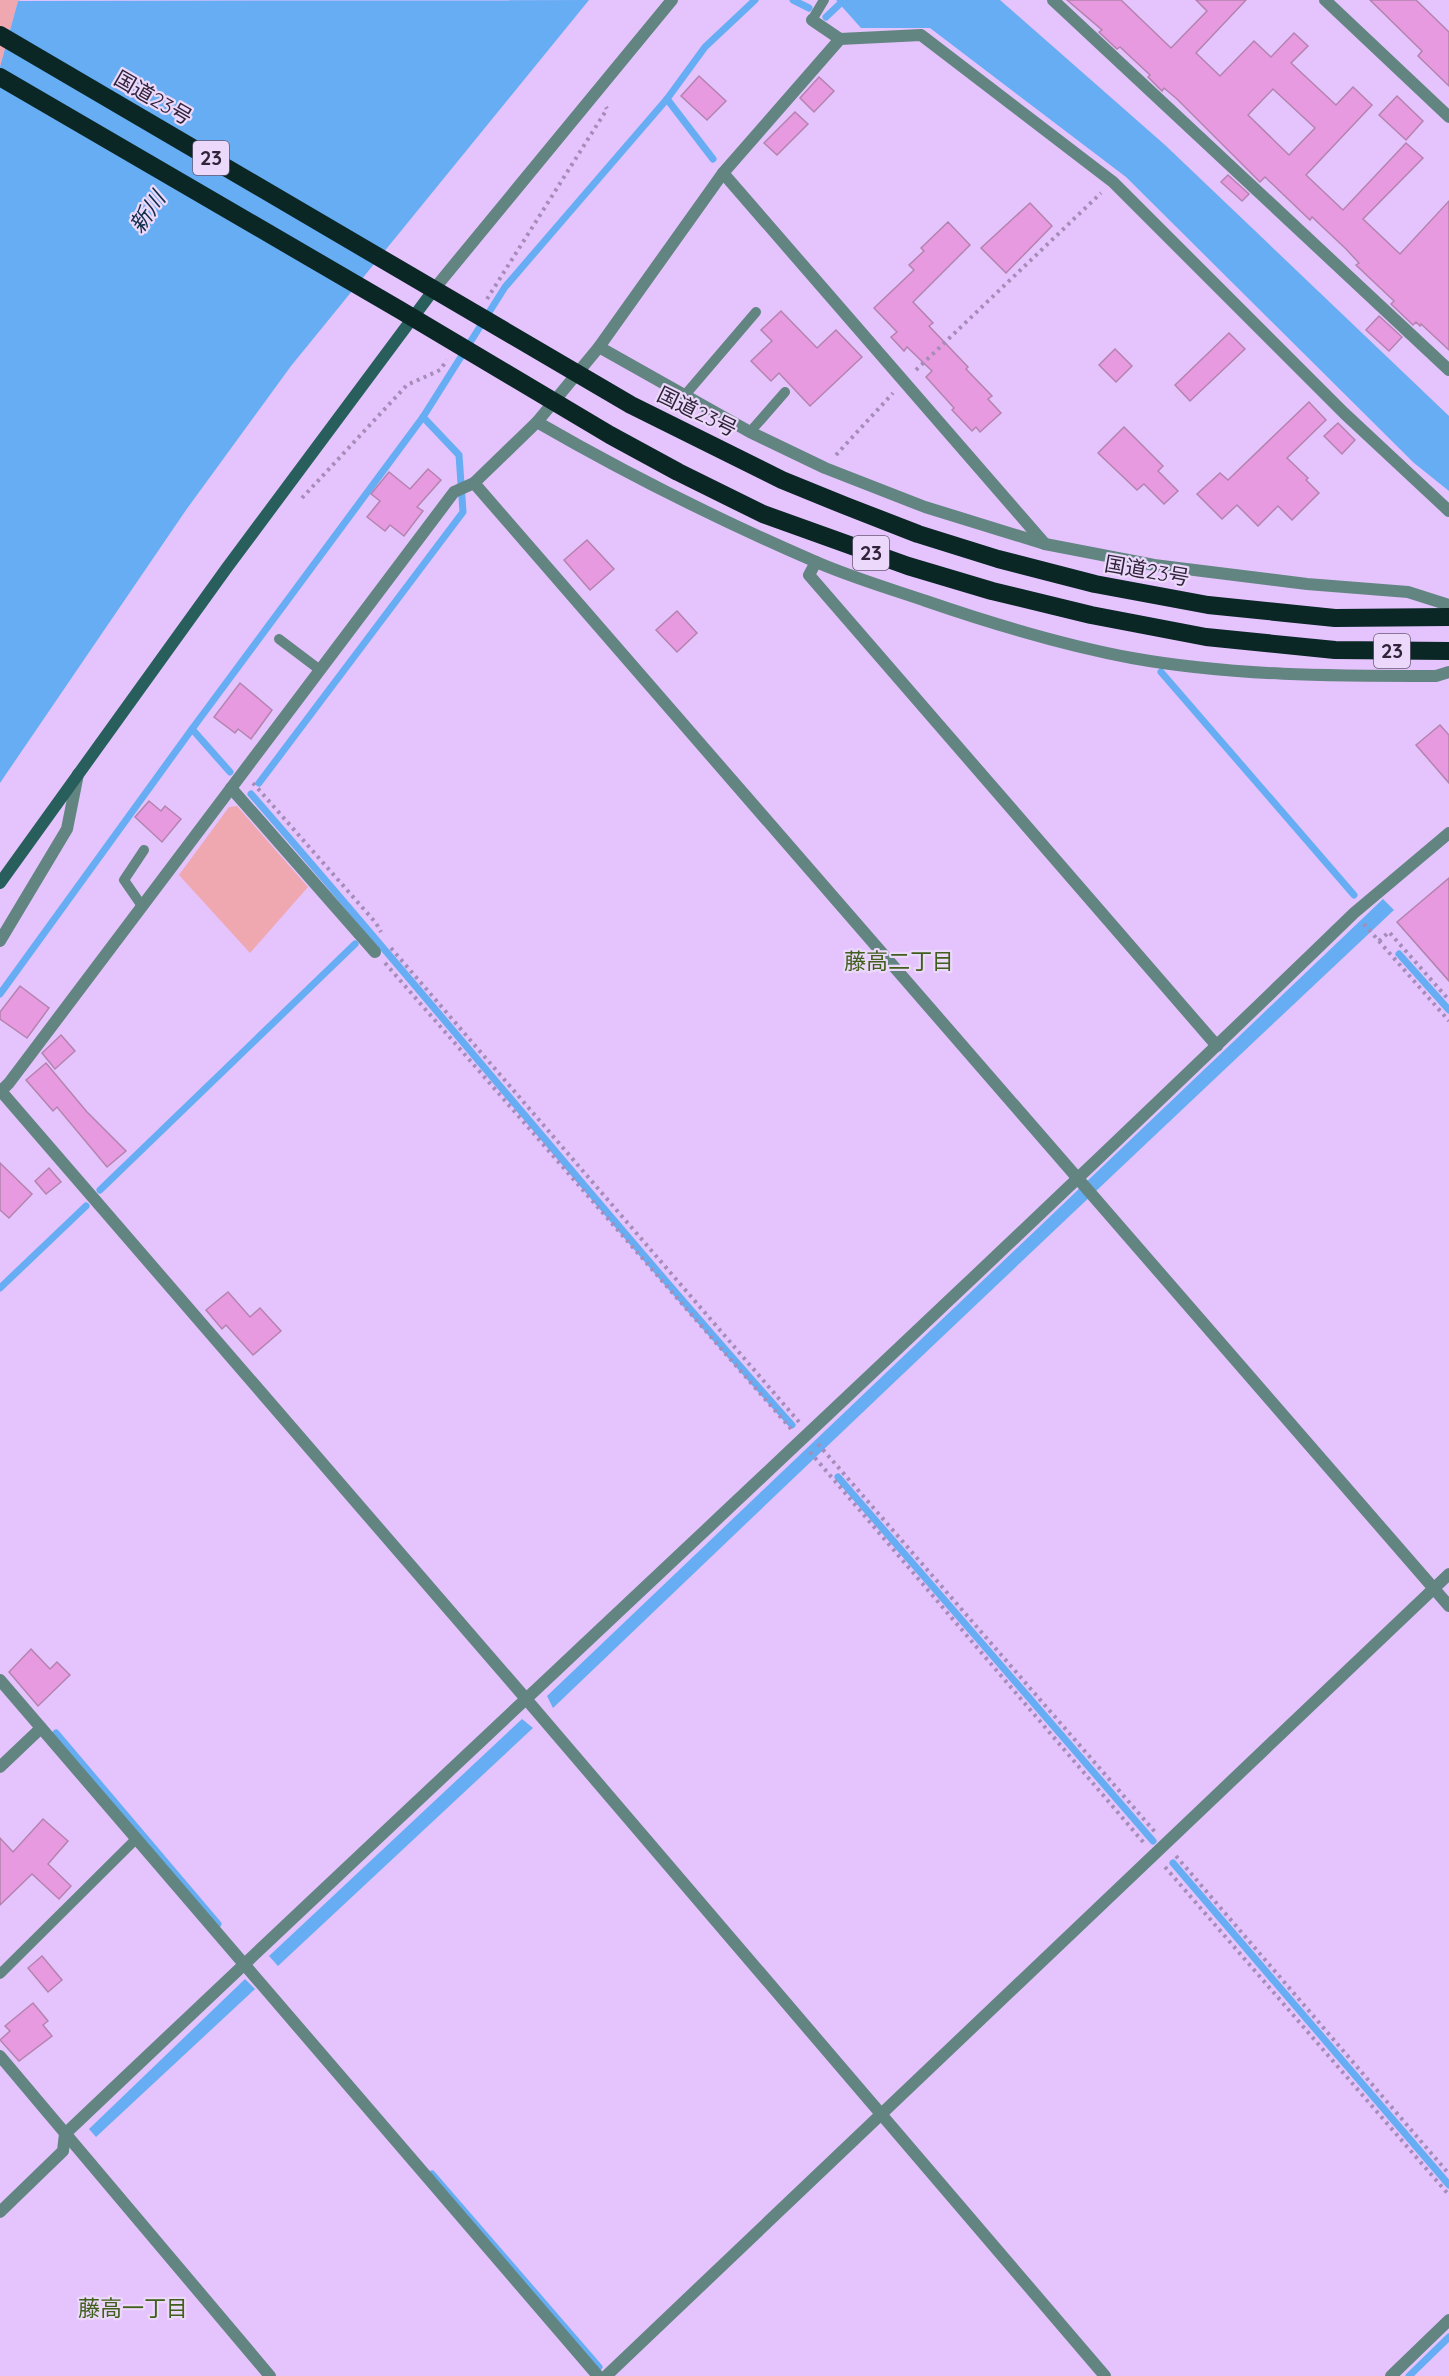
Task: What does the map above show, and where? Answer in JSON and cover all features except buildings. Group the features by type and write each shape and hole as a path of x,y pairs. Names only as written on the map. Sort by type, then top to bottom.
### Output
{"highway":[{"name":"国道23号","path":"0,35 631,405 782,480 918,534 998,559 1095,584 1208,605 1335,618 1449,618"},
{"name":"23","path":"0,77 610,435 763,514 908,566 992,591 1091,615 1206,637 1335,650 1449,651"}],"street":[{"path":"0,883 286,487 428,284 672,0"},
{"path":"1053,0 1449,370"},
{"path":"1325,0 1449,117"},
{"path":"812,20 840,39 921,34 1113,182 1344,413 1449,511"},
{"path":"840,39 723,173 599,347 537,423 471,484 454,492 9,1083 0,1091 527,1700 1105,2376"},
{"path":"723,173 1045,544"},
{"path":"599,347 750,432 825,468 925,507 1045,544 1154,565 1307,584 1408,592 1449,605"},
{"path":"537,423 668,493 816,562 1001,627 1132,658 1211,668 1326,676 1436,676 1449,672"},
{"path":"471,484 1449,1606"},
{"path":"816,562 809,575 1217,1046"},
{"path":"0,940 67,829 78,774"},
{"path":"231,788 375,952"},
{"path":"0,2212 63,2151 65,2134 243,1964 1079,1182 1354,912 1449,833"},
{"path":"606,2376 1449,1574"},
{"path":"0,1680 598,2376"},
{"path":"0,1767 40,1728"},
{"path":"0,2056 270,2376"},
{"path":"1391,2376 1449,2320"}],"lane":[{"path":"812,20 824,0"},
{"path":"684,395 756,312"},
{"path":"750,432 785,392"},
{"path":"279,639 320,670"},
{"path":"142,906 124,880 144,850"},
{"path":"0,1974 136,1839"}],"path":[{"path":"825,468 904,381 1113,182"},
{"path":"244,771 376,923 385,941 805,1437"},
{"path":"1379,941 1389,932 1449,1000"},
{"path":"1374,936 1449,1021"},
{"path":"375,952 805,1437"},
{"path":"827,1454 1449,2174"},
{"path":"819,1462 1449,2195"}],"shaded area":[{"path":"0,0 21,0 18,1 0,67"},
{"path":"237,806 308,887 250,953 179,875 229,807"}],"water":[{"name":"新川","path":"589,0 291,366 186,510 0,783 0,67 18,1"},
{"path":"836,0 1000,0 1165,145 1449,416 1449,491 1414,463 1126,177 930,28 861,28"},
{"path":"1383,899 1394,910 553,1708 547,1696"},
{"path":"522,1719 533,1728 278,1966 269,1956"},
{"path":"245,1979 255,1989 96,2137 89,2129"}],"waterway":[{"path":"230,772 192,729 423,417 505,287 667,99 705,47 755,0"},
{"path":"793,0 809,8"},
{"path":"826,17 844,0"},
{"path":"667,99 713,159"},
{"path":"259,783 463,512 459,455 423,417"},
{"path":"1161,672 1354,895"},
{"path":"0,994 192,729"},
{"path":"251,794 655,1269 792,1425"},
{"path":"100,1190 355,944"},
{"path":"1399,954 1449,1010"},
{"path":"0,1288 86,1206"},
{"path":"838,1477 1153,1841"},
{"path":"56,1733 218,1924"},
{"path":"1173,1863 1449,2185"},
{"path":"432,2174 599,2367"},
{"path":"1409,2376 1449,2337"}],"district":[{"name":"藤高二丁目","path":"899,961"},
{"name":"藤高一丁目","path":"133,2308"}]}
